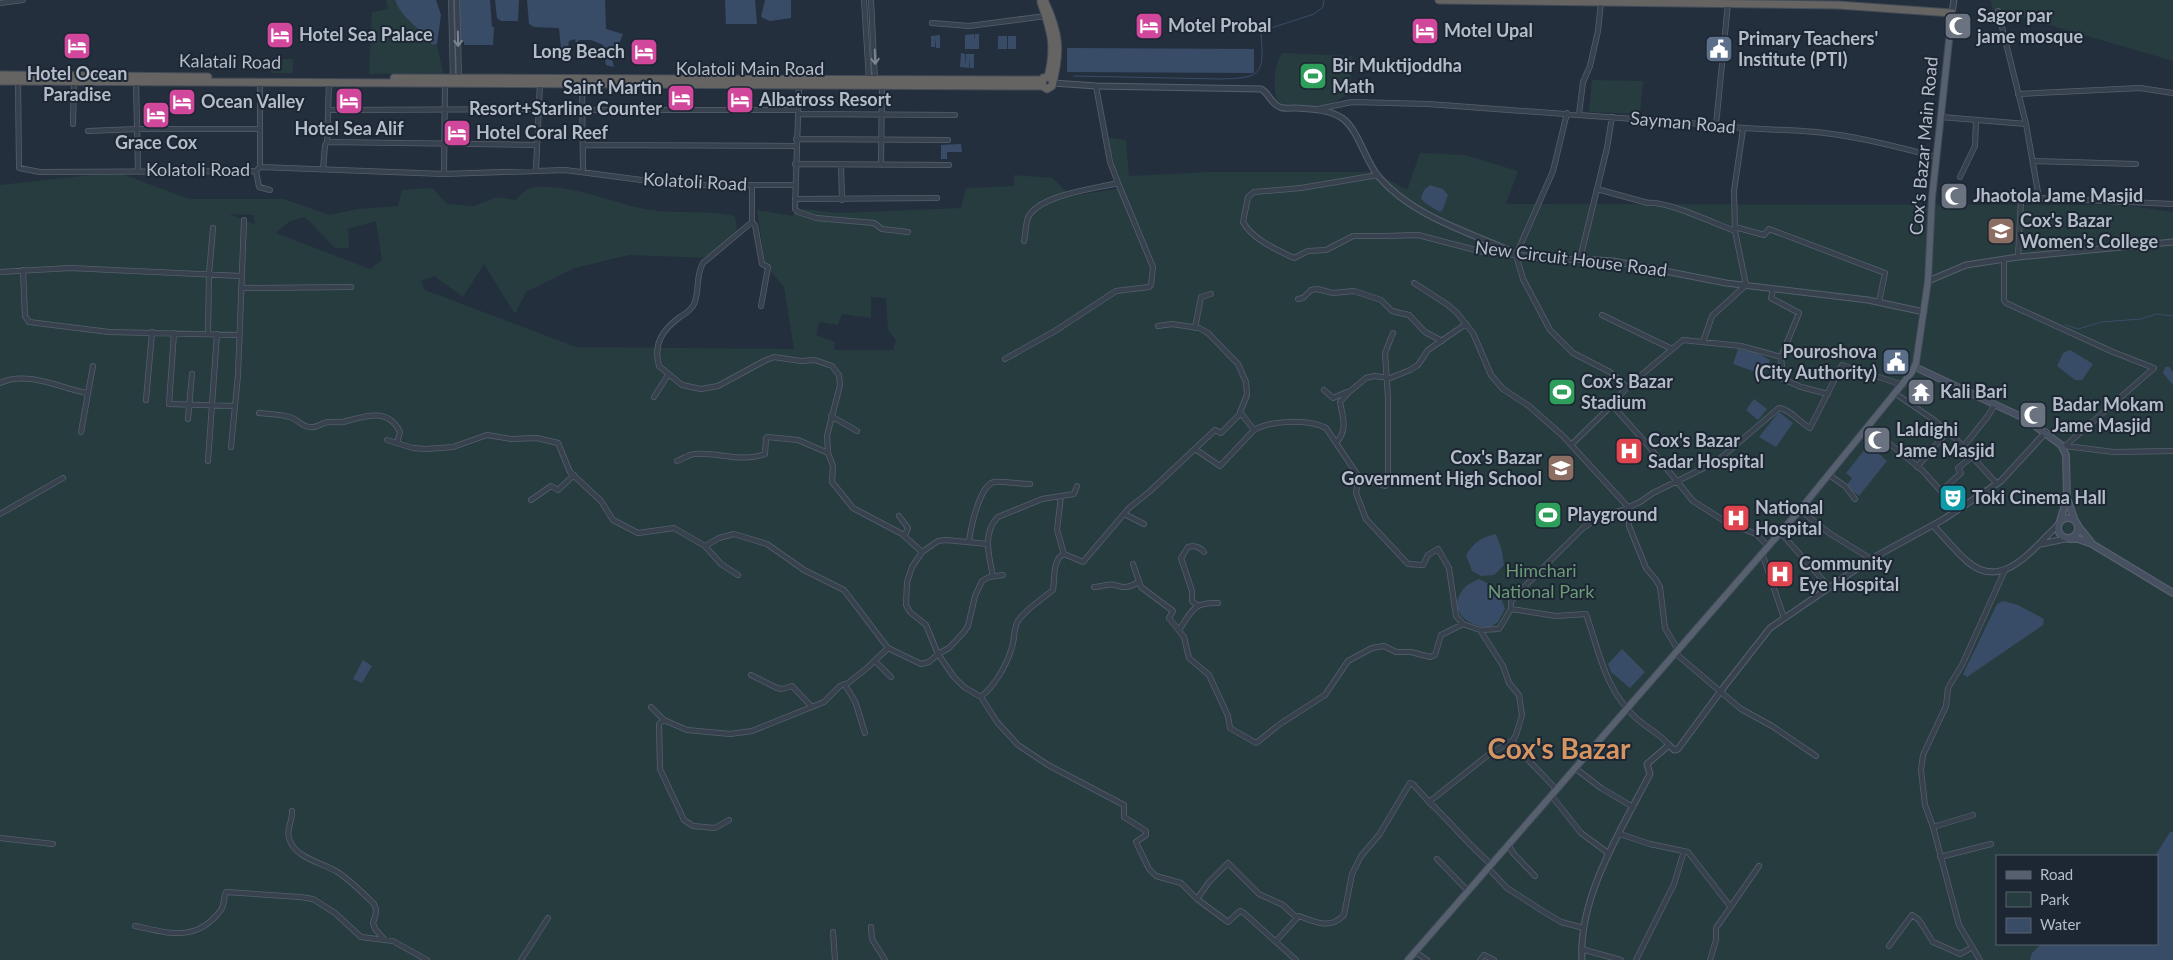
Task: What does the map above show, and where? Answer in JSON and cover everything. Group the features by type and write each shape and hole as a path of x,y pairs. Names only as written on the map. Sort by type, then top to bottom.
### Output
{"highway":[{"path":"1040,0 1053,46 1050,88 1042,83"},
{"path":"1042,83 1051,80 1057,66 1059,45 1057,30 1044,0"},
{"path":"1439,0 1779,2 1952,13"},
{"name":"Kalatali Road","path":"0,76 457,79"},
{"name":"Kalatali Road","path":"0,81 136,81 162,78 260,82 445,83 457,79"},
{"name":"Kolatoli Main Road","path":"457,79 872,80 981,83"},
{"name":"Kolatoli Main Road","path":"457,79 540,83 563,80 582,83 799,85 1042,83"}],"main road":[{"name":"Cox's Bazar Main Road","path":"1915,367 1928,281 1936,157 1952,13"},
{"path":"1408,960 1800,510 1896,394 1915,367 1994,406 2026,419 2063,445 2066,455 2067,498 2058,532 2067,539 2078,539 2092,544 2173,593"},
{"path":"2067,498 2076,522 2092,544"},
{"path":"2059,523 2069,518 2076,522"},
{"path":"2067,539 2077,534 2076,522"}],"street":[{"path":"0,3 23,0"},
{"path":"451,0 457,79"},
{"path":"457,79 458,0"},
{"path":"864,0 872,80"},
{"path":"871,0 873,26 872,80"},
{"path":"1952,13 1954,0"},
{"path":"1579,114 1583,82 1590,66 1598,31 1601,2"},
{"path":"1716,125 1728,3"},
{"path":"1998,11 2026,124 2039,198"},
{"path":"932,24 969,26 1046,16"},
{"path":"866,26 873,26"},
{"path":"18,80 19,168 40,172 138,172"},
{"path":"1051,80 1096,86 1261,89 1265,91 1274,104 1281,108 1317,109 1334,113 1350,124 1369,163 1378,175 1407,202 1432,216 1516,255"},
{"path":"73,124 74,81"},
{"name":"Kolatoli Road","path":"136,81 138,172 258,169 260,82"},
{"path":"324,170 325,145 328,142 329,82"},
{"path":"444,174 445,83"},
{"path":"270,190 259,187 258,169 444,174 536,170 540,83"},
{"path":"582,83 583,172"},
{"path":"799,85 794,185 795,209 798,212 816,218 874,223 882,229 908,232"},
{"path":"881,165 882,85"},
{"path":"1005,359 1055,331 1116,291 1152,285 1153,267 1110,162 1096,86"},
{"path":"2018,94 2140,88 2173,94"},
{"name":"Sayman Road","path":"1317,109 1352,102 1428,104 1567,113 1716,125 1743,129 1816,132 1860,138 1936,157"},
{"path":"328,110 538,109"},
{"path":"582,110 955,115"},
{"path":"1567,113 1553,171 1516,255 1523,279 1550,330 1573,353 1610,372 1627,387"},
{"path":"1580,259 1608,148 1612,117"},
{"path":"1941,118 2026,124"},
{"path":"1960,177 1975,146 1976,120"},
{"path":"88,131 138,128 260,129"},
{"path":"1703,342 1712,316 1746,286 1735,229 1734,191 1743,129"},
{"path":"796,139 948,140"},
{"path":"328,142 538,145"},
{"name":"Kolatoli Road","path":"582,145 796,146"},
{"path":"2033,161 2136,164"},
{"path":"795,164 949,165"},
{"path":"842,165 842,200"},
{"name":"Kolatoli Road","path":"536,170 583,172 680,185 794,185"},
{"name":"New Circuit House Road","path":"1378,175 1301,188 1254,192 1248,197 1243,222 1247,229 1277,250 1294,258 1308,251 1326,250 1353,236 1418,235 1484,252 1562,260 1580,259 1636,264 1726,284 1879,302 1924,312"},
{"path":"1024,241 1029,216 1042,204 1066,195 1118,183"},
{"path":"752,185 752,222 762,264 768,267 761,306"},
{"path":"1597,190 1648,203 1662,203 1735,229 1764,235 1769,229 1885,273 1879,302"},
{"path":"795,199 937,198"},
{"path":"2018,257 2021,200 2039,198 2173,204"},
{"path":"231,447 235,406 244,220"},
{"path":"752,222 704,263 700,269 695,303 691,309 670,324 660,337 656,358 659,366 682,385 701,389 718,386 770,358 820,361 836,370 840,380 840,390 831,416 827,436 828,453 832,461 832,482 848,504 905,535 922,552"},
{"path":"208,334 209,274 213,228"},
{"path":"1928,281 1966,265 2018,257 2173,242"},
{"path":"2004,260 2004,300 2006,303 2112,352 2154,368 2063,445"},
{"path":"0,272 70,268 241,276"},
{"path":"23,270 25,316 29,322 87,330 239,335"},
{"path":"1414,283 1448,305 1473,333 1491,375 1503,389 1528,406 1571,446 1629,508 1629,526 1646,568 1660,587 1665,628 1676,652 1741,709 1772,726 1816,756"},
{"path":"241,288 351,287"},
{"path":"1298,299 1303,298 1311,290 1318,289 1333,293 1354,291 1381,300 1392,311 1409,315 1425,332 1442,341"},
{"path":"1773,290 1770,298 1799,313 1781,357 1783,378 1801,387 1828,394"},
{"path":"1195,328 1201,296 1211,294"},
{"path":"1602,315 1672,349"},
{"path":"1064,554 1083,562 1124,514 1215,430 1221,433 1241,413 1247,395 1246,382 1238,364 1208,333 1195,328 1172,324 1158,326"},
{"path":"1336,443 1344,432 1340,402 1348,393 1366,378 1374,376 1387,378 1410,370 1418,365 1428,350 1466,324"},
{"path":"146,400 152,332"},
{"path":"174,333 169,404 235,406"},
{"path":"1195,449 1220,466 1254,430 1283,422 1319,424 1326,428 1359,477 1385,486 1387,378 1385,353 1393,333"},
{"path":"208,461 217,334"},
{"path":"1571,446 1612,405 1627,387 1683,340 1741,346 1781,357"},
{"path":"1359,477 1356,493 1366,519 1408,564 1423,565 1428,555 1438,549 1449,568 1456,616 1463,624 1480,630 1499,629 1511,609 1516,595 1583,528 1602,516 1629,508 1653,493 1677,483 1716,462 1779,408 1783,408 1803,425 1810,428 1840,368 1845,365 1903,385"},
{"path":"81,432 93,366"},
{"path":"188,419 192,374"},
{"path":"654,398 668,375"},
{"path":"0,383 6,380 24,378 87,393"},
{"path":"1324,390 1333,398 1346,392 1348,393"},
{"path":"1896,394 1934,420 1963,447 1997,484"},
{"path":"1612,405 1693,501 1726,522 1756,534 1768,546"},
{"path":"1963,447 1994,406"},
{"path":"1241,413 1254,430"},
{"path":"260,414 289,417 308,428 326,423 342,422 356,417 379,414 389,418 396,425 400,432 397,443"},
{"path":"831,416 858,431"},
{"path":"1869,427 1917,467 1958,510"},
{"path":"1917,467 1947,432"},
{"path":"1511,609 1556,616 1586,614 1596,651 1610,685 1636,718 1662,737 1674,750 1678,750 1763,636 1784,618 1871,559 1933,525 1997,484 2046,432"},
{"path":"387,440 413,448 438,449 463,445 487,435 511,439 550,440 560,445 564,460 574,475 601,501 613,520 638,534 674,528 706,546 721,564 738,575"},
{"path":"677,461 695,454 725,458 755,457 765,454 767,437 798,440 828,453"},
{"path":"2063,445 2114,452 2173,451"},
{"path":"1941,491 1961,473 1958,468 1972,457"},
{"path":"531,500 550,486 558,490 574,475"},
{"path":"1829,475 1845,486 1855,499"},
{"path":"0,514 63,478"},
{"path":"969,542 972,518 987,488 996,482 1030,484"},
{"path":"993,576 988,544 991,526 998,517 1042,498 1074,494 1077,486"},
{"path":"1061,496 1057,530 1064,554"},
{"path":"1800,510 1829,533 1871,559"},
{"path":"1124,514 1144,524"},
{"path":"899,516 908,528 905,535"},
{"path":"1933,525 1972,565 1988,572 2006,570 2017,564 2059,523"},
{"path":"1780,532 1829,587"},
{"path":"706,546 719,538 734,534 767,544 804,570 844,590 888,648 921,664 929,662 949,648 964,632 979,586 985,579 1002,575"},
{"path":"2038,545 2067,539"},
{"path":"988,544 938,541 922,552 909,571 906,605 910,612 926,625 938,654 954,678 964,687 981,697 997,722 1018,745 1048,765 1099,794 1124,805 1124,817 1146,831 1146,835 1136,842 1149,869 1159,878 1181,883 1197,899 1228,922 1240,911 1244,913 1296,960"},
{"path":"1198,606 1192,601 1192,591 1181,558 1188,547 1191,546 1202,549 1204,552"},
{"path":"1762,553 1784,618"},
{"path":"981,697 989,690 1009,656 1019,620 1053,590 1056,561 1064,554"},
{"path":"1133,564 1141,587 1173,611 1169,618 1184,637 1189,658 1209,675 1228,716 1230,728 1256,743 1280,724 1325,695 1348,661 1372,648 1384,646 1396,652 1411,652 1430,657 1434,655 1441,635 1463,624"},
{"path":"1980,960 1971,948 1959,924 1933,827 1925,805 1921,770 1923,755 1946,706 1948,688 1962,665 2006,570"},
{"path":"1094,587 1102,587 1108,584 1128,588 1139,582"},
{"path":"1179,630 1198,606 1204,602 1218,603"},
{"path":"1429,802 1488,755 1512,740 1516,735 1522,715 1519,695 1509,683 1503,666 1480,630"},
{"path":"651,707 664,720 687,730 730,734 759,729 824,702 840,686 844,685 875,661 888,648"},
{"path":"875,661 891,677"},
{"path":"751,675 777,688 782,689 790,685 812,707"},
{"path":"844,685 855,701 865,733"},
{"path":"664,720 659,724 660,769 684,820 693,826 715,828 729,820"},
{"path":"1512,740 1515,746 1556,789"},
{"path":"1582,960 1581,948 1584,928 1596,881 1608,853 1620,834 1650,774 1647,764 1670,745"},
{"path":"1575,768 1601,788 1633,807"},
{"path":"1276,941 1300,916 1321,924 1339,920 1344,915 1352,874 1360,856 1379,835 1410,783 1450,822 1490,866 1507,888 1562,922 1584,928"},
{"path":"1551,795 1581,833 1608,853"},
{"path":"292,811 288,834 291,844 299,854 326,864 341,874 374,904 376,914 373,923 374,929 385,940"},
{"path":"1933,827 1973,815"},
{"path":"1620,834 1692,854 1730,906"},
{"path":"0,838 53,844"},
{"path":"1940,857 1991,844"},
{"path":"1508,845 1534,876"},
{"path":"1636,960 1674,884 1684,851"},
{"path":"1437,859 1468,891"},
{"path":"1197,899 1209,882 1228,863 1259,894 1283,905 1297,918"},
{"path":"1710,960 1716,940 1716,928 1759,866"},
{"path":"135,926 184,934 212,921 222,909 226,892 300,897 314,900 335,913 360,937 385,940 406,946 427,960"},
{"path":"1889,946 1912,916 1919,920 1935,944 1960,954 1971,948"},
{"path":"521,960 548,918"},
{"path":"871,927 872,939 885,960"},
{"path":"833,932 835,960"},
{"path":"1581,948 1621,960"},
{"path":"1415,952 1426,960"},
{"path":"1480,960 1484,955 1494,960"}],"green space":[{"path":"386,0 395,0 401,11 435,45 437,44 443,73 369,74 372,12 388,9"},
{"path":"1990,0 2173,0 2173,61 2005,12 1993,11"},
{"name":"Bir Muktijoddha Math","path":"1282,53 1352,56 1351,80 1346,94 1335,102 1308,108 1284,105 1276,99 1275,87 1277,64"},
{"path":"271,59 293,59 293,73 271,73"},
{"path":"1592,80 1643,81 1640,114 1589,112"},
{"name":"Himchari National Park","path":"1106,137 1126,140 1129,176 1208,172 1374,172 1407,190 1420,153 1465,155 1518,171 1506,204 2125,205 2173,212 2173,960 0,960 0,185 117,172 189,199 284,199 330,215 357,209 398,206 402,190 432,188 447,204 474,206 496,197 516,200 528,189 552,187 651,210 735,216 738,235 708,258 629,255 575,268 526,292 515,314 484,264 463,297 434,276 421,281 425,290 576,347 794,349 784,287 765,265 757,210 793,216 795,208 838,213 961,208 966,188 1014,186 1014,175 1052,178 1071,196 1121,188","holes":["229,214 253,215 255,224","305,217 335,248 349,248 348,229 376,221 382,260 370,269 276,233 290,221","871,297 886,298 888,329 896,341 893,350 834,350 835,342 816,335 819,322 838,325 842,314 871,318"]}],"water":[{"path":"395,0 436,0 441,15 437,44 432,45 407,19"},
{"path":"460,0 490,0 492,27 494,27 493,45 464,45 464,42 460,42"},
{"path":"495,0 519,0 518,21 501,21 497,18"},
{"path":"527,0 605,0 606,29 623,34 619,44 614,45 609,60 612,60 614,67 606,65 603,45 591,40 579,40 576,44 575,39 569,41 566,59 562,58 559,28 534,27 529,24"},
{"path":"725,0 755,0 757,24 726,24"},
{"path":"765,0 791,0 791,18 770,21 761,17"},
{"path":"974,34 975,40 975,34 979,34 979,49 965,49 965,35"},
{"path":"940,35 940,48 936,48 936,38 935,47 931,47 931,36"},
{"path":"998,36 1007,36 1007,49 998,49"},
{"path":"1008,36 1016,36 1016,49 1008,49"},
{"path":"1067,48 1254,49 1254,73 1067,72"},
{"path":"961,53 965,54 965,66 966,54 974,54 974,68 970,68 970,58 969,68 960,67"},
{"path":"961,144 962,152 947,152 947,159 941,159 941,145"},
{"path":"1430,185 1443,189 1448,195 1440,212 1425,203 1421,198 1424,190"},
{"path":"1738,349 1757,353 1770,360 1764,375 1733,364"},
{"path":"2070,350 2093,364 2082,380 2075,380 2057,366 2063,353"},
{"path":"2165,367 2169,367 2173,372 2173,385 2163,373"},
{"path":"1754,399 1767,409 1758,420 1746,410"},
{"path":"1779,412 1793,423 1776,447 1759,437"},
{"path":"1869,444 1887,461 1859,496 1846,486 1852,478 1846,473"},
{"path":"1496,534 1502,551 1504,565 1494,575 1481,576 1472,571 1466,555 1479,541"},
{"path":"1479,579 1496,591 1505,609 1498,622 1489,628 1481,627 1466,620 1458,610 1459,595 1465,587"},
{"path":"2003,601 2018,605 2044,619 2043,625 1967,677 1963,674 1997,604"},
{"path":"1622,649 1645,672 1630,688 1611,672 1608,664"},
{"path":"363,660 372,666 362,683 353,679"},
{"path":"2170,832 2173,832 2173,960 2030,960 2032,953 2040,945 2158,945 2158,855 2156,855"}],"waterway":[{"path":"1074,76 1219,79 1251,75 1257,72 1262,59 1261,34 1265,30 1314,14 1323,7 1324,0"},
{"path":"2066,325 2078,329 2101,322 2141,319 2156,314 2173,316"}],"place":[{"name":"Motel Probal","path":"1149,26"},
{"name":"Sagor par jame mosque","path":"1958,26"},
{"name":"Motel Upal","path":"1425,31"},
{"name":"Hotel Sea Palace","path":"280,35"},
{"name":"Hotel Ocean Paradise","path":"77,46"},
{"name":"Primary Teachers' Institute (PTI)","path":"1719,49"},
{"name":"Long Beach","path":"644,52"},
{"name":"Bir Muktijoddha Math","path":"1313,76"},
{"name":"Saint Martin Resort+Starline Counter","path":"681,98"},
{"name":"Albatross Resort","path":"740,100"},
{"name":"Hotel Sea Alif","path":"349,101"},
{"name":"Ocean Valley","path":"182,102"},
{"name":"Grace Cox","path":"156,115"},
{"name":"Hotel Coral Reef","path":"457,133"},
{"name":"Jhaotola Jame Masjid","path":"1954,196"},
{"name":"Cox's Bazar Women's College","path":"2001,231"},
{"name":"Pouroshova (City Authority)","path":"1896,362"},
{"name":"Cox's Bazar Stadium","path":"1562,392"},
{"name":"Kali Bari","path":"1921,392"},
{"name":"Badar Mokam Jame Masjid","path":"2033,415"},
{"name":"Laldighi Jame Masjid","path":"1877,440"},
{"name":"Cox's Bazar Sadar Hospital","path":"1629,451"},
{"name":"Cox's Bazar Government High School","path":"1561,468"},
{"name":"Toki Cinema Hall","path":"1953,498"},
{"name":"Playground","path":"1548,515"},
{"name":"National Hospital","path":"1736,518"},
{"name":"Community Eye Hospital","path":"1780,574"}],"district":[{"name":"Cox's Bazar","path":"1559,749"}]}
